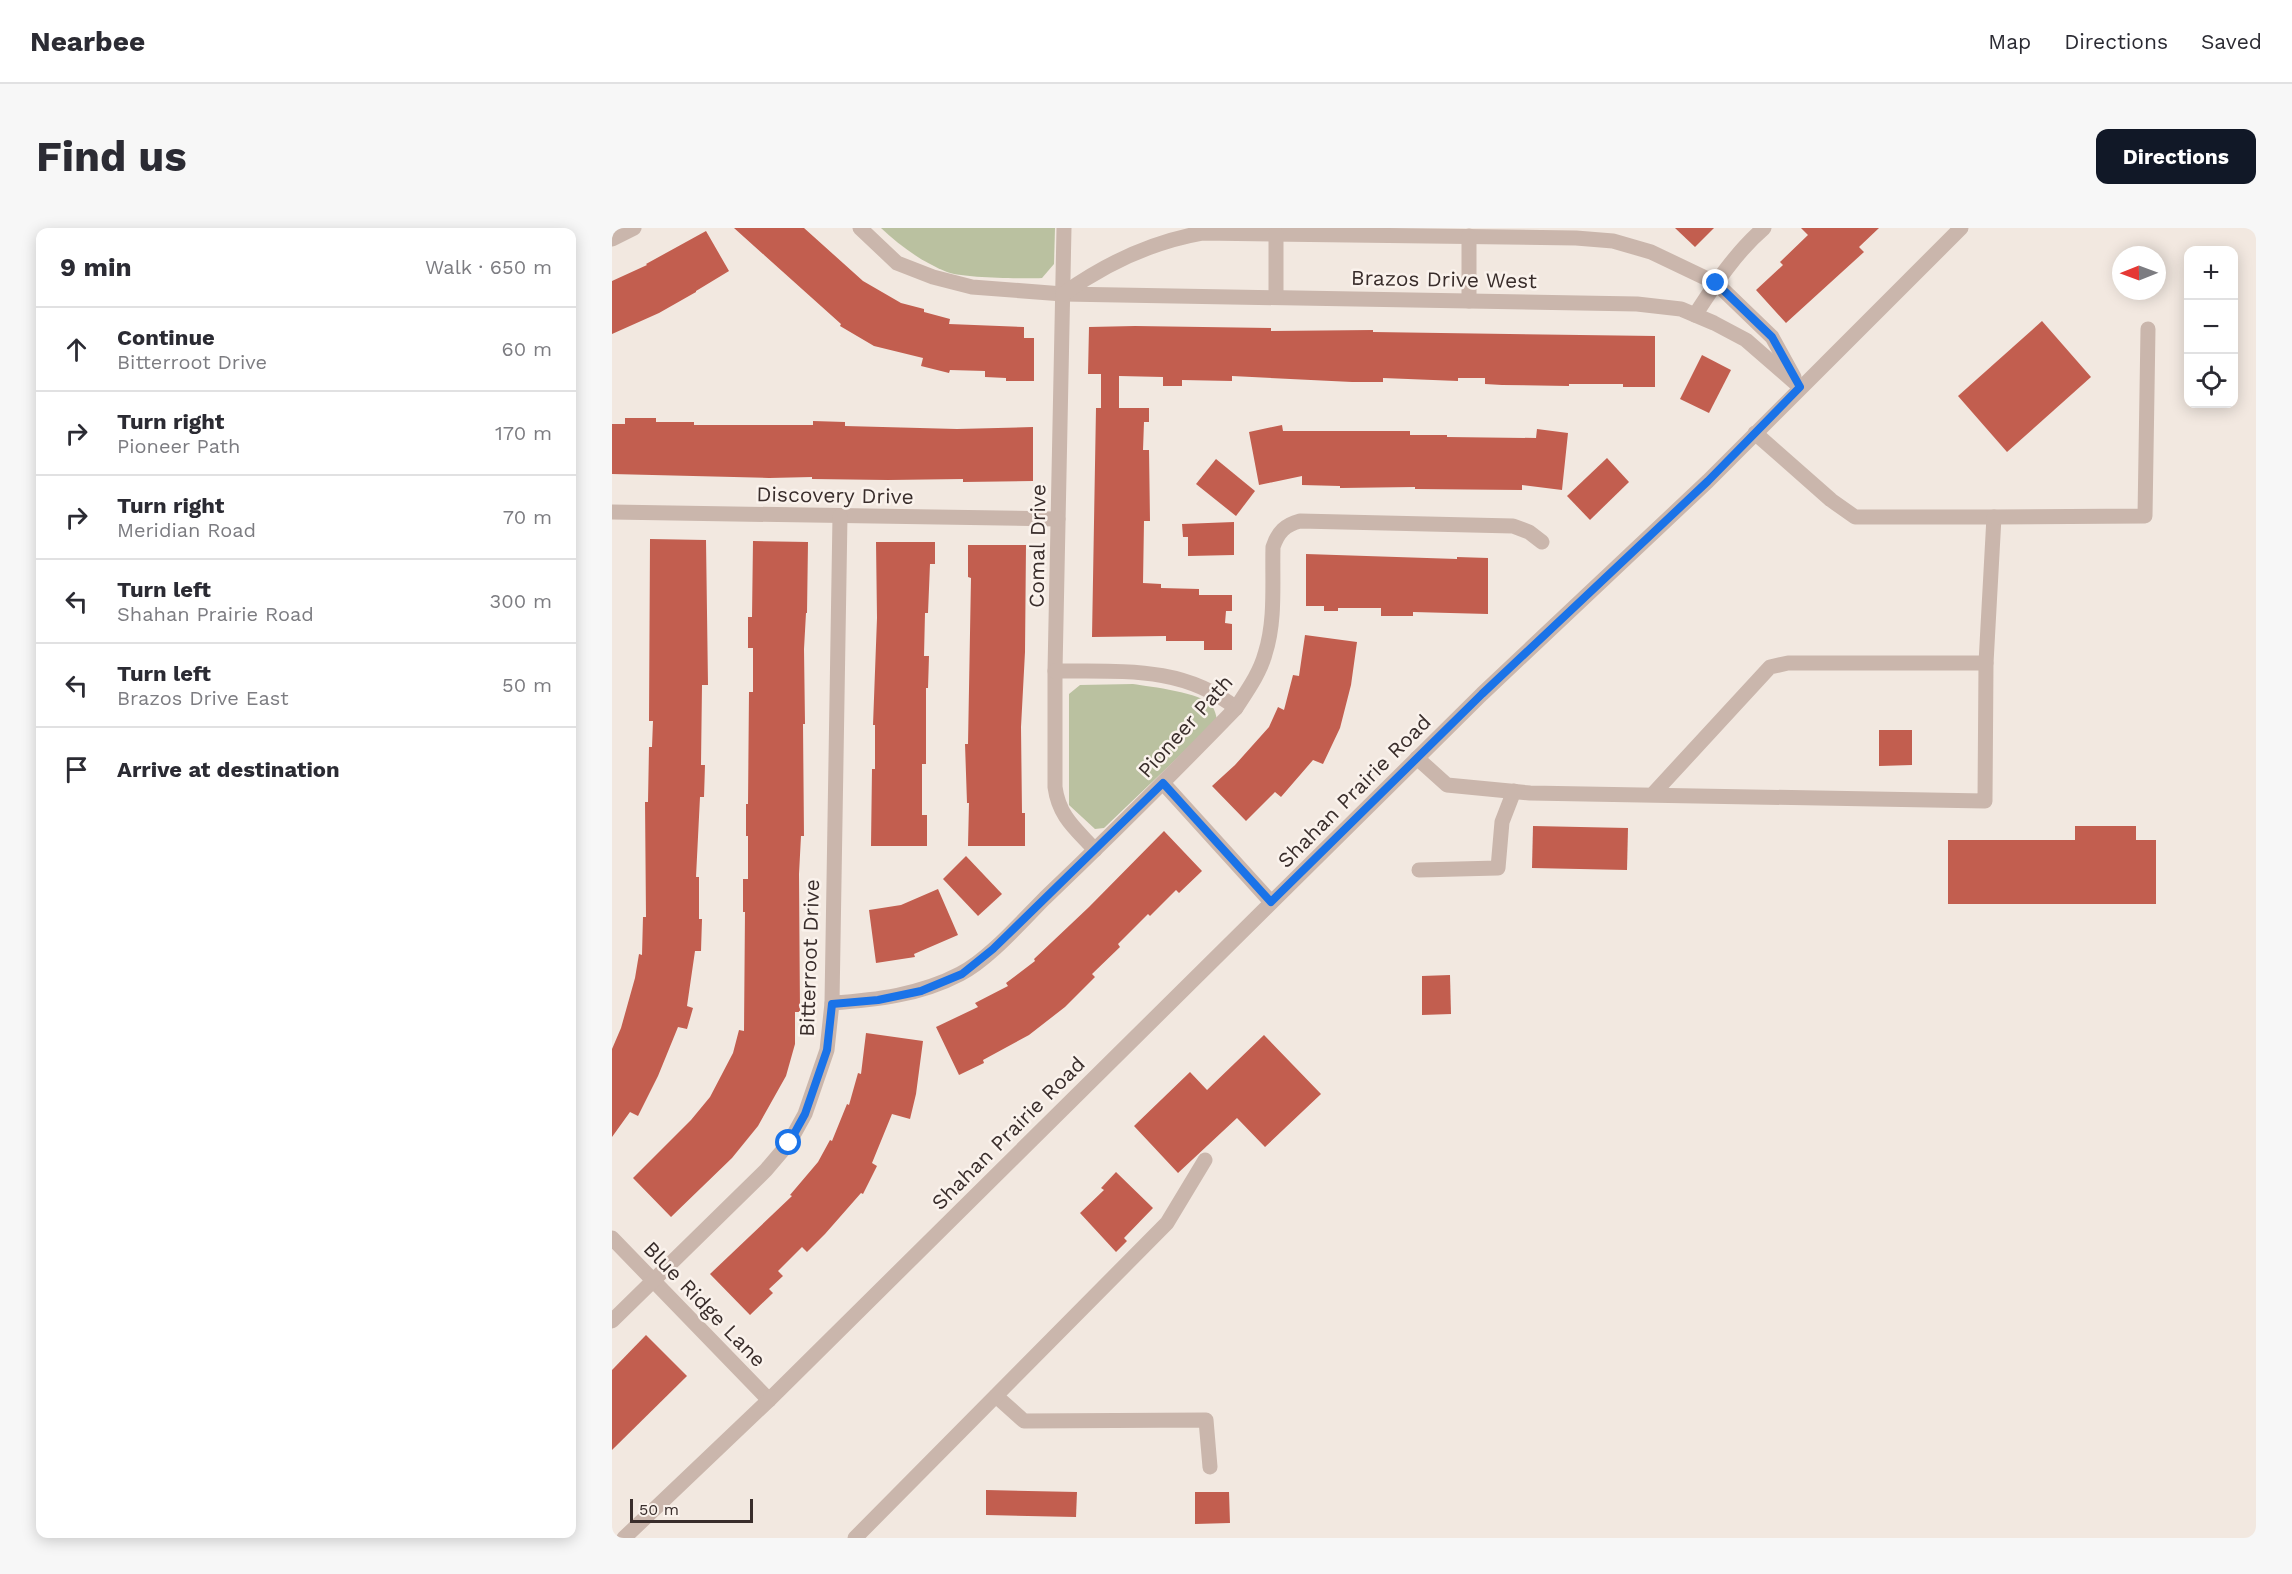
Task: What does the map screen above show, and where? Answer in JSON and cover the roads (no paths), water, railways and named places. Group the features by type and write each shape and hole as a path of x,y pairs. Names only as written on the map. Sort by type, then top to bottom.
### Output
{"street":[{"path":"612,239 634,228"},
{"name":"Brazos Drive West","path":"860,228 897,263 933,277 972,287 1063,294 1638,304 1681,309 1746,340 1800,387"},
{"name":"Comal Drive","path":"1064,228 1055,671 1055,787 1057,803 1063,815 1095,850"},
{"path":"1695,315 1716,283 1749,241 1764,228"},
{"name":"Shahan Prairie Road","path":"624,1538 769,1400 1417,758 1708,481 1961,228"},
{"path":"1063,294 1087,277 1136,252 1172,238 1202,232 1576,238 1613,241 1651,252 1716,283 1772,337 1800,387"},
{"path":"1276,234 1276,297"},
{"path":"1469,301 1470,236"},
{"path":"1755,433 1831,500 1855,517 2145,516 2148,329"},
{"name":"Discovery Drive","path":"612,512 1058,519"},
{"name":"Bitterroot Drive","path":"612,1321 766,1170 789,1143 805,1114 827,1050 832,1004 840,516"},
{"path":"1417,758 1447,785 1514,792 1985,801 1986,663 1994,518"},
{"name":"Pioneer Path","path":"832,1004 878,1000 921,991 962,974 993,949 1095,850 1236,708 1254,681 1265,655 1271,629 1272,547 1276,537 1290,524 1300,521 1513,526 1529,532 1542,542"},
{"path":"1652,795 1770,667 1788,663 1986,663"},
{"path":"1055,671 1150,673 1171,676 1217,693 1236,708"},
{"path":"1163,783 1271,902"},
{"path":"1419,870 1498,868 1502,822 1514,792"},
{"path":"855,1538 1167,1223 1205,1160"},
{"name":"Blue Ridge Lane","path":"612,1238 769,1400"},
{"path":"996,1396 1024,1421 1206,1420 1210,1467"}]}
